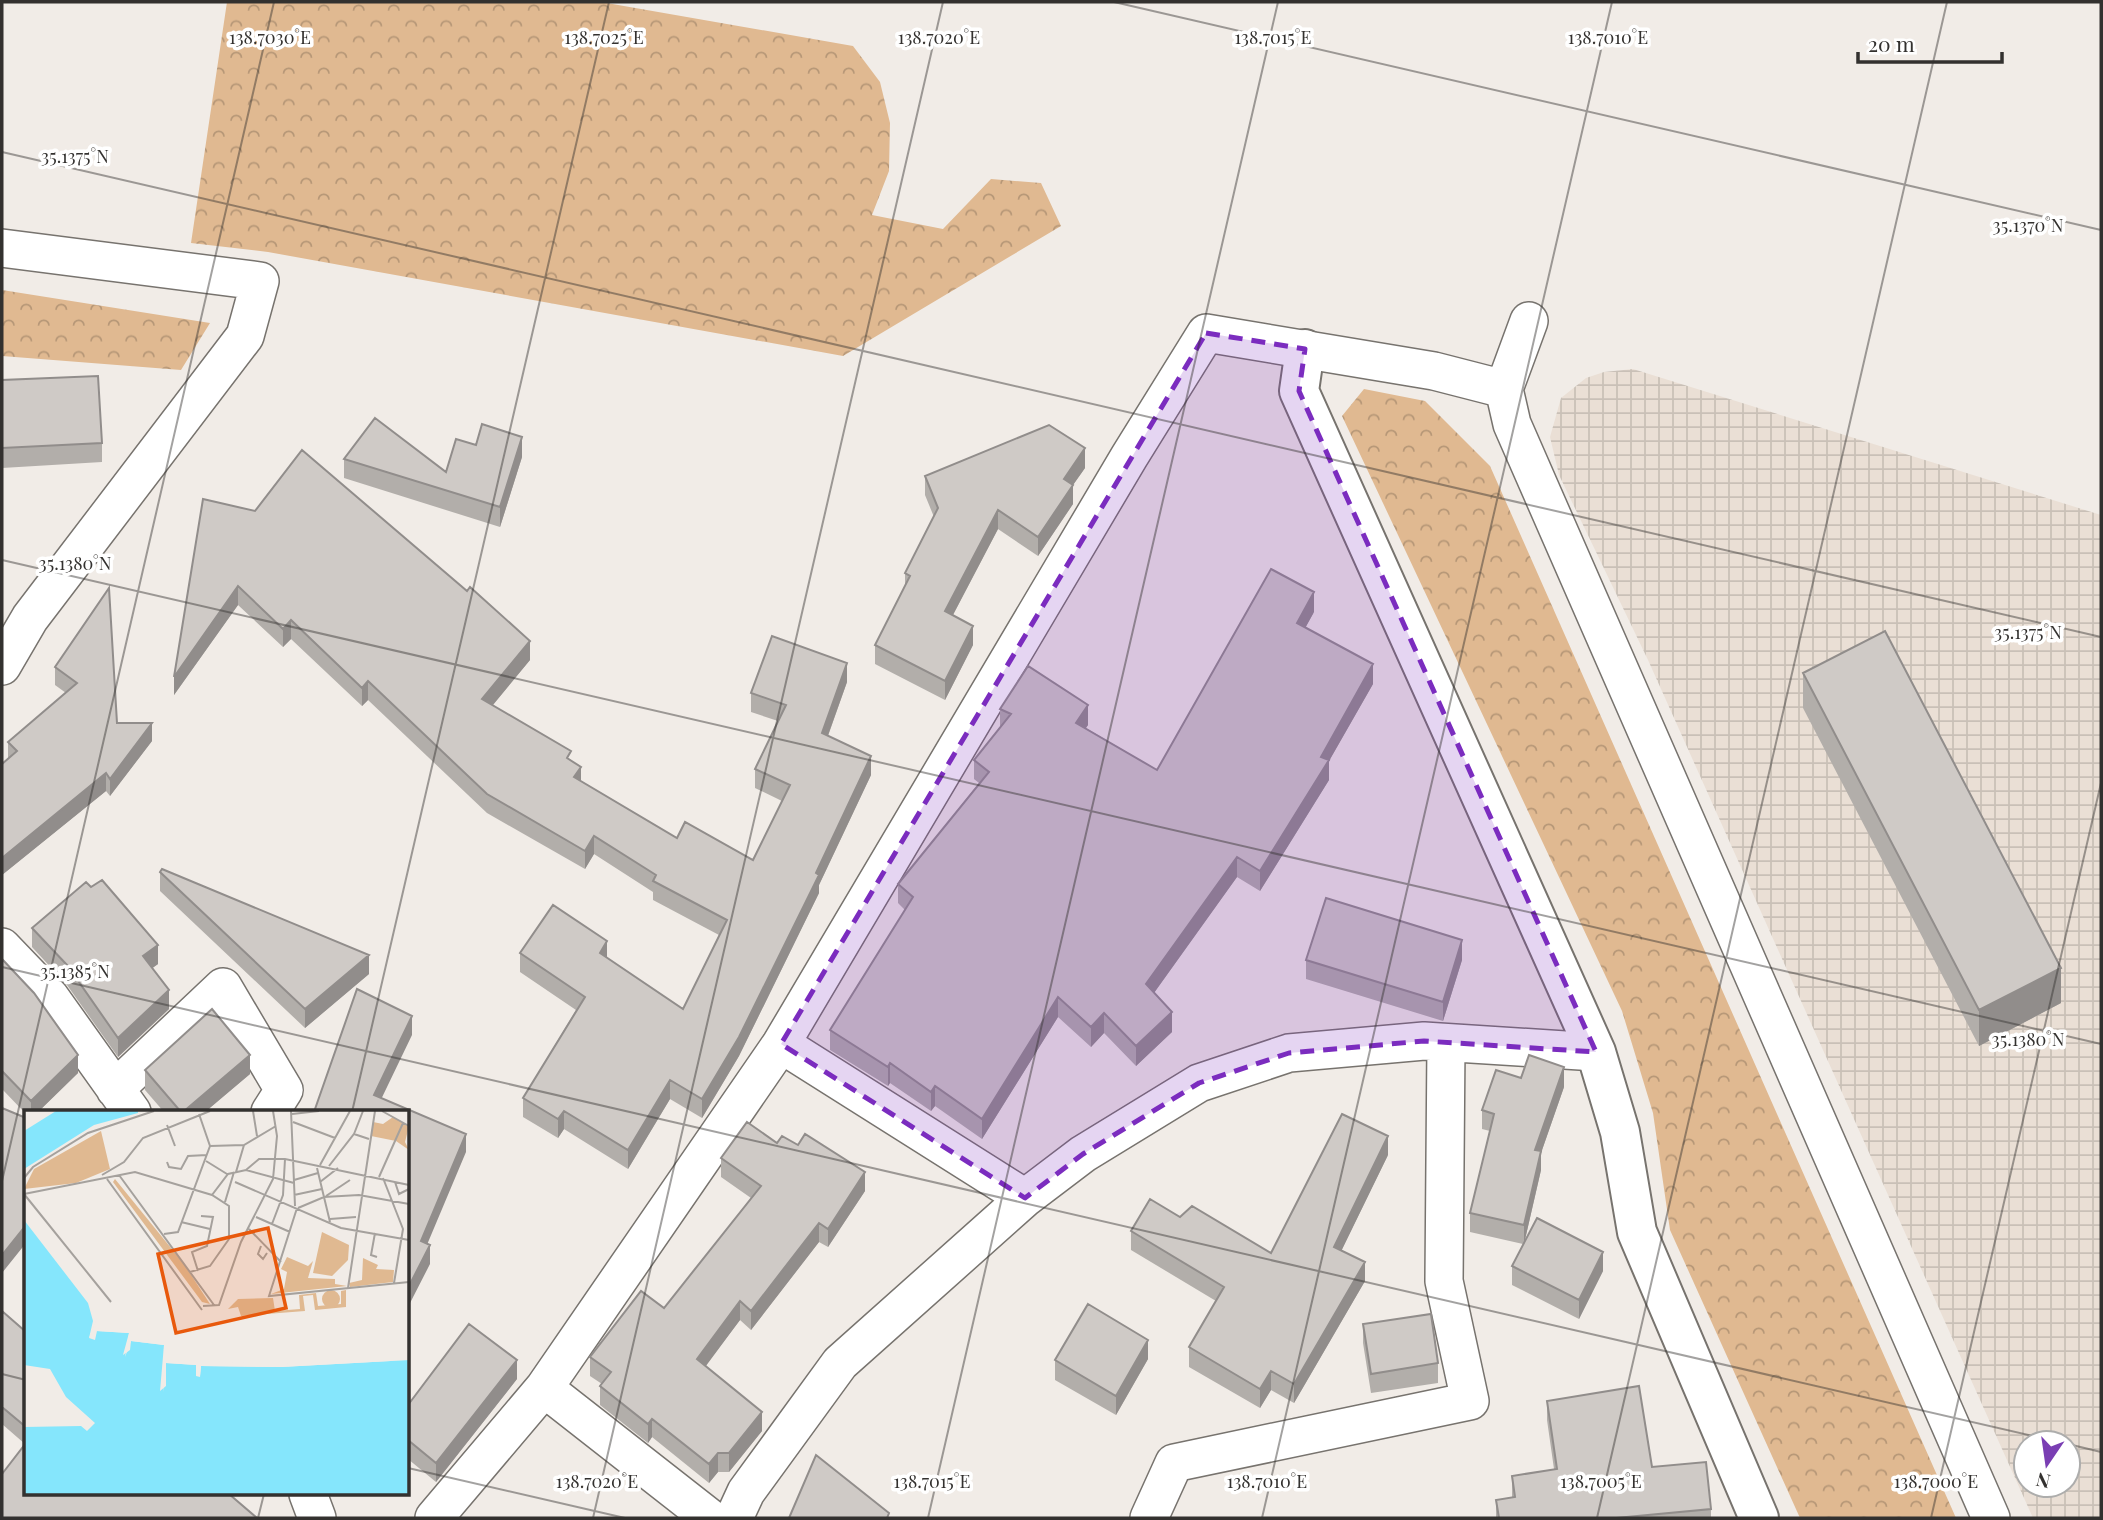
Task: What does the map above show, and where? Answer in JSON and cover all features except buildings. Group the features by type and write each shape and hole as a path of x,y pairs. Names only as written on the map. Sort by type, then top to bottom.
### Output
{"street":[{"path":"2,248 260,281 245,336 30,618 2,666"},
{"path":"1529,321 1504,389 1512,425 1991,1518"},
{"path":"434,1518 544,1388 781,1044 1129,457 1206,333 1434,371 1504,389"},
{"path":"1305,349 1299,391 1596,1052 1620,1132 1637,1232 1759,1518"},
{"path":"2,947 50,997 124,1100 223,987 284,1090 271,1110"},
{"path":"734,1518 746,1492 840,1363 1025,1198 1083,1154 1199,1083 1289,1052 1424,1041 1596,1052"},
{"path":"1149,1518 1174,1462 1470,1401 1444,1280 1446,1043"},
{"path":"781,1044 1025,1198"},
{"path":"544,1388 710,1518"},
{"path":"308,1496 317,1518"}],"highlighted area":[{"path":"1206,333 1305,349 1299,391 1596,1052 1424,1041 1289,1053 1199,1083 1083,1154 1025,1198 781,1044"}],"shaded area":[{"path":"1633,369 2101,515 2101,1518 2033,1518 2024,1499 2082,1499 2082,1429 2012,1429 2012,1471 1648,660 1559,475 1550,437 1561,398 1586,378 1604,372"}],"green space":[{"path":"227,2 601,2 853,46 880,82 890,123 889,171 872,215 943,229 991,179 1041,183 1061,226 843,356 268,252 191,243"},
{"path":"2,290 210,323 181,370 2,356"},
{"path":"1364,389 1425,401 1490,466 1956,1518 1800,1518 1670,1230 1653,1113 1622,1011 1342,416"}]}
